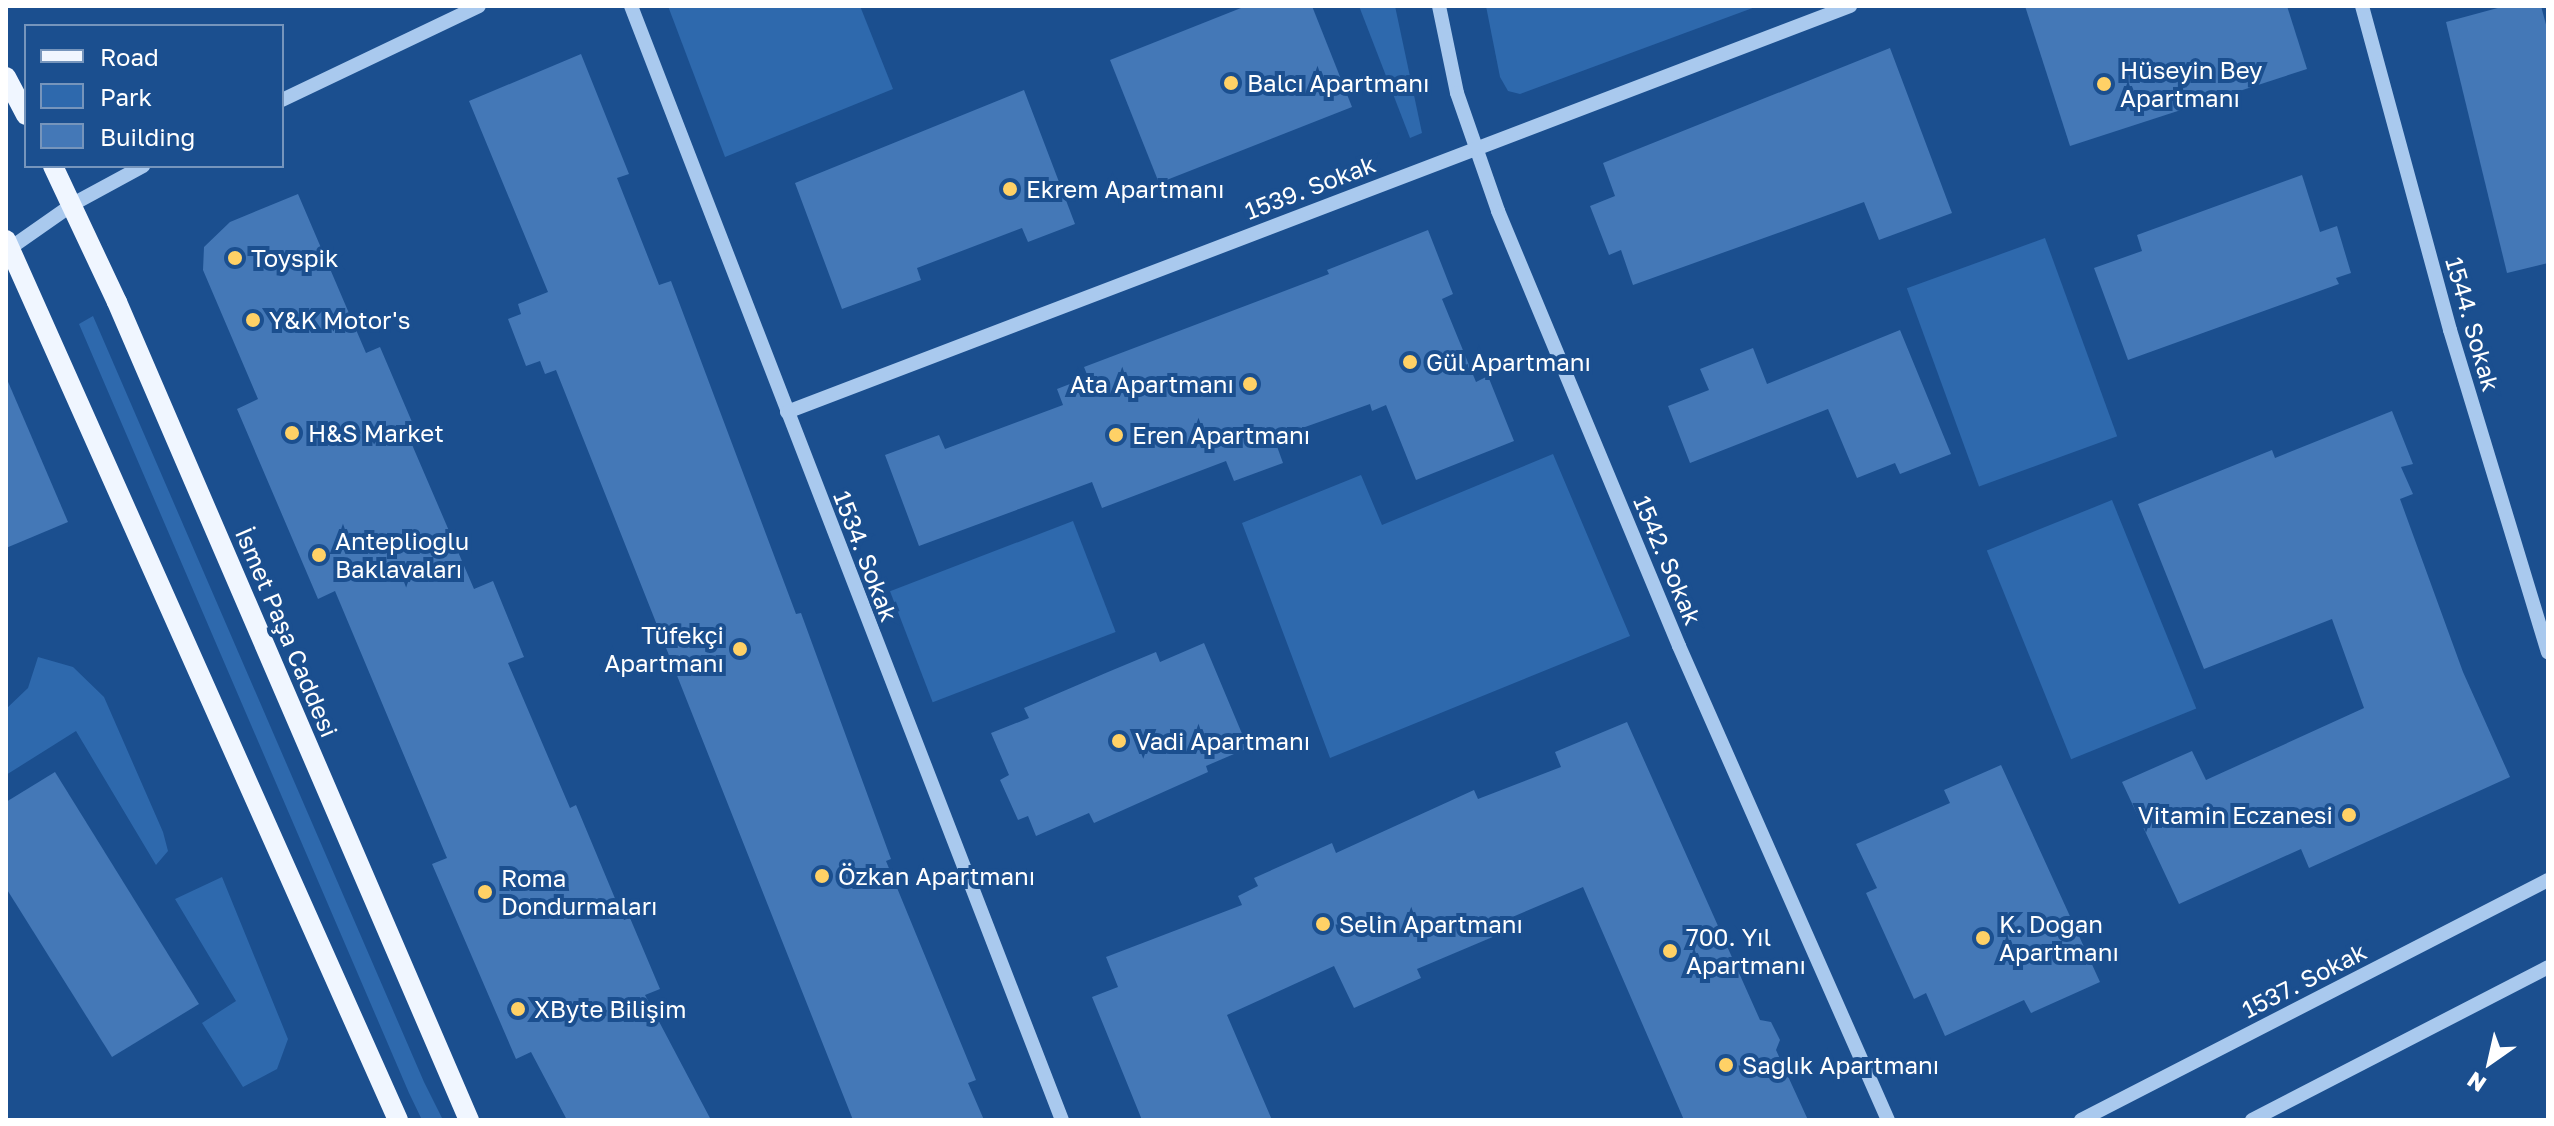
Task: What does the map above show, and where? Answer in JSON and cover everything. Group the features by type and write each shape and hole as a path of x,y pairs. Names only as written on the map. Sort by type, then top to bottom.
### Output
{"main road":[{"path":"6,77 24,111"},
{"name":"İsmet Paşa Caddesi","path":"54,168 73,204 469,1120"},
{"path":"7,246 398,1120"}],"street":[{"path":"284,99 479,6"},
{"name":"1534. Sokak","path":"631,6 1062,1120"},
{"name":"1542. Sokak","path":"1439,6 1474,148 1679,646 1888,1120"},
{"name":"1539. Sokak","path":"787,412 1850,6"},
{"name":"1544. Sokak","path":"2362,6 2450,330 2548,652"},
{"path":"7,246 73,204 139,168"},
{"name":"1537. Sokak","path":"2081,1120 2548,880"},
{"path":"2252,1120 2548,967"}],"green space":[{"path":"668,6 860,6 893,89 725,157"},
{"path":"1359,6 1395,6 1422,133 1410,138"},
{"path":"1486,6 1758,6 1520,94 1508,91 1500,77"},
{"path":"2045,238 2117,436 1979,487 1907,288"},
{"path":"93,316 443,1120 422,1120 409,1093 79,324"},
{"path":"1553,454 1630,636 1330,758 1242,523 1361,475 1382,525"},
{"path":"2112,500 2196,709 2071,759 1987,551"},
{"path":"1073,521 1116,632 933,702 890,591"},
{"path":"38,657 73,667 104,697 163,832 168,851 156,865 76,731 6,775 6,709 28,688"},
{"path":"222,877 288,1039 277,1069 243,1087 202,1023 236,1001 175,899"}],"building":[{"name":"Balcı Apartmanı","path":"1246,6 1312,6 1352,107 1159,183 1110,60"},
{"name":"Hüseyin Bey Apartmanı","path":"2025,6 2287,6 2307,69 2070,146"},
{"path":"2505,6 2541,6 2548,32 2548,263 2507,273 2446,22"},
{"path":"1890,48 1952,213 1879,240 1864,202 1633,285 1621,250 1609,255 1590,206 1615,196 1603,163"},
{"path":"581,54 629,174 617,178 659,285 671,281 796,614 801,613 891,859 886,861 976,1080 968,1083 984,1120 853,1120 556,370 545,374 540,361 526,366 508,319 521,314 518,304 548,292 469,101"},
{"path":"1024,90 1075,224 1028,242 1022,228 917,268 921,280 842,309 795,183"},
{"path":"2302,175 2320,232 2337,226 2351,273 2336,278 2339,284 2128,360 2094,268 2142,251 2137,235"},
{"path":"298,194 366,353 380,347 412,422 404,426 474,589 493,581 524,657 508,663 570,808 576,805 624,920 630,918 660,989 645,995 711,1120 567,1120 531,1052 516,1059 432,864 447,858 335,591 318,599 237,409 258,399 203,270 204,247 230,222"},
{"path":"1428,230 1453,294 1442,299 1476,382 1488,376 1514,441 1416,480 1386,405 1372,411 1370,404 1274,438 1283,463 1234,481 1226,461 1102,508 1092,482 919,546 885,455 939,435 945,449 1063,405 1057,389 1088,377 1084,367 1329,274 1327,270"},
{"path":"1900,330 1951,454 1900,474 1895,463 1857,478 1828,409 1690,463 1668,406 1709,390 1700,369 1753,348 1767,384"},
{"path":"6,377 68,522 6,548"},
{"path":"2392,411 2413,464 2401,467 2413,494 2400,499 2463,672 2510,777 2309,868 2301,849 2179,904 2122,782 2192,751 2206,780 2364,708 2332,619 2204,669 2138,504 2272,450 2275,458"},
{"name":"Vadi Apartmanı","path":"1204,643 1248,748 1206,766 1208,772 1094,823 1089,813 1036,836 1028,816 1018,820 1000,780 1009,775 991,733 1029,718 1024,708 1108,672 1156,652 1160,662"},
{"path":"1627,722 1760,1020 1771,1022 1780,1040 1776,1050 1808,1120 1684,1120 1583,887 1491,926 1495,936 1417,969 1421,978 1354,1008 1334,966 1227,1015 1272,1120 1142,1120 1092,997 1118,987 1106,957 1242,905 1238,896 1258,886 1254,878 1332,843 1336,853 1474,790 1478,799 1561,767 1555,752"},
{"name":"K. Doğan Apartmanı","path":"2001,765 2100,982 2031,1013 2024,1000 1945,1036 1926,993 1914,999 1866,893 1877,888 1856,844 1950,803 1944,790"},
{"path":"55,772 199,1004 112,1057 6,888 6,802"}],"place":[{"name":"Balcı Apartmanı","path":"1231,83"},
{"name":"Hüseyin Bey Apartmanı","path":"2104,84"},
{"name":"Ekrem Apartmanı","path":"1010,189"},
{"name":"Toyspik","path":"235,258"},
{"name":"Y&K Motor's","path":"253,320"},
{"name":"Gül Apartmanı","path":"1410,362"},
{"name":"Ata Apartmanı","path":"1250,384"},
{"name":"H&S Market","path":"292,433"},
{"name":"Eren Apartmanı","path":"1116,435"},
{"name":"Anteplioğlu Baklavaları","path":"319,555"},
{"name":"Tüfekçi Apartmanı","path":"740,649"},
{"name":"Vadi Apartmanı","path":"1119,741"},
{"name":"Vitamin Eczanesi","path":"2349,815"},
{"name":"Özkan Apartmanı","path":"822,876"},
{"name":"Roma Dondurmaları","path":"485,892"},
{"name":"Selin Apartmanı","path":"1323,924"},
{"name":"K. Doğan Apartmanı","path":"1983,938"},
{"name":"700. Yıl Apartmanı","path":"1670,951"},
{"name":"XByte Bilişim","path":"518,1009"},
{"name":"Sağlık Apartmanı","path":"1726,1065"}]}
